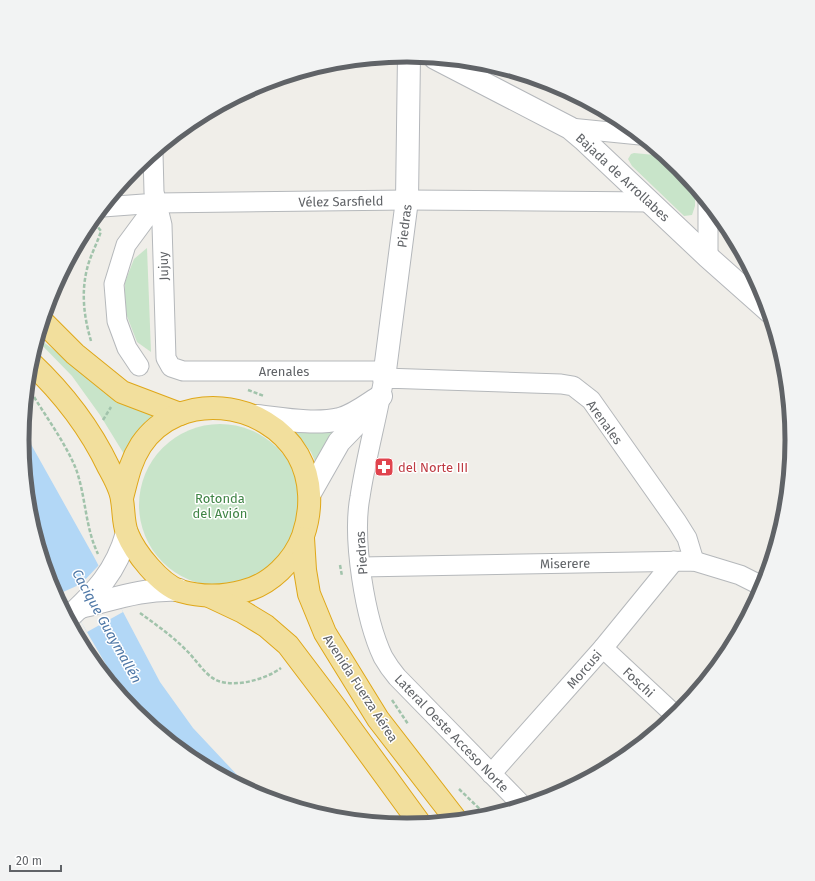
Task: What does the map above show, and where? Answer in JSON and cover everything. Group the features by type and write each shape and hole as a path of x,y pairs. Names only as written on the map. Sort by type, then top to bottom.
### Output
{"highway":[{"path":"47,326 75,354 122,392 180,414"},
{"path":"36,368 70,405 92,436 122,498 127,533 140,556 157,575 179,590 208,596 243,612 266,626 288,645 336,706 416,819"},
{"path":"122,498 130,464 142,443 159,426 180,414 208,408 233,409 256,416 273,427 288,440 306,474 310,493 309,516 303,538 294,555 281,570 265,582 247,591 228,595 208,596"},
{"name":"Avenida Fuerza Aérea","path":"303,538 304,570 309,594 325,633 378,719 453,816"}],"street":[{"name":"Piedras","path":"384,658 366,605 359,540 359,498 383,386 407,200 409,62"},
{"name":"Bajada de Arrollabes","path":"447,64 570,128 584,139 708,257 760,303"},
{"path":"570,128 629,134"},
{"name":"Jujuy","path":"154,160 157,203 162,225 166,358 171,367 183,371"},
{"name":"Vélez Sarsfield","path":"110,206 157,203 407,200 651,202"},
{"path":"139,366 127,348 117,321 114,284 126,245 157,203"},
{"path":"708,210 708,257"},
{"name":"Arenales","path":"183,371 383,386 561,384 572,386 591,400 677,522 687,538 694,561"},
{"path":"256,416 325,422 336,420 355,413 383,386"},
{"path":"310,493 339,442 383,386"},
{"path":"111,588 117,562 127,533"},
{"name":"Morcusi","path":"491,774 603,648 674,561"},
{"name":"Miserere","path":"361,567 694,561 758,583"},
{"path":"72,608 111,588 179,590"},
{"name":"Foschi","path":"603,648 671,712"},
{"name":"Lateral Oeste Acceso Norte","path":"384,658 402,682 519,802"}],"path":[{"path":"92,346 84,310 84,287 87,269 101,231 96,226"},
{"path":"92,436 122,392"}],"green space":[{"path":"631,154 656,155 675,173 695,195 695,206 692,215 684,216 632,166 628,159"},
{"path":"147,248 151,352 137,342 125,311 125,282 134,259"},
{"path":"42,341 118,398 159,416 124,454 100,415 72,376 42,345"},
{"name":"Rotonda del Avión","path":"212,424 228,424 251,430 271,442 283,454 295,474 301,497 301,513 295,536 283,556 271,568 251,580 228,586 212,586 189,580 169,568 157,556 145,536 139,513 139,497 145,474 157,454 169,442 189,430"},
{"path":"290,425 340,428 318,468 311,452"}],"water":[{"name":"Cacique Guaymallén","path":"29,441 93,555 160,682 193,728 243,781 218,768 177,741 140,708 116,682 55,578 49,562 36,514 32,490"}],"pier":[{"path":"99,565 123,612 87,632 63,592 81,584"}],"place":[{"name":"del Norte III","path":"384,467"}]}
